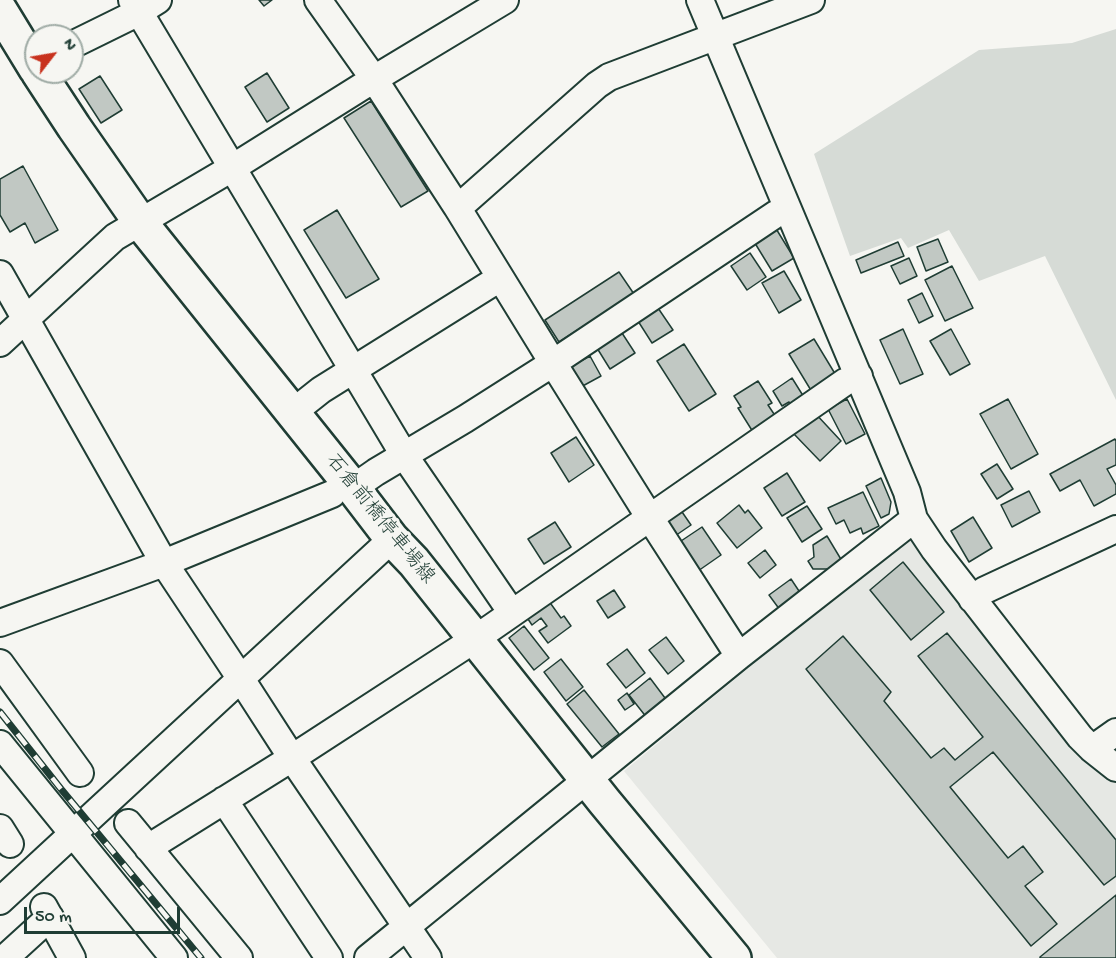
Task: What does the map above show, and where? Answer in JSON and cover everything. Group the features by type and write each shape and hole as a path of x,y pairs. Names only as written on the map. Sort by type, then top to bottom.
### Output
{"main road":[{"name":"石倉前橋停車場線","path":"0,10 24,47"},
{"name":"石倉前橋停車場線","path":"47,84 140,222 292,413 343,491 414,562 587,780 734,958"}],"street":[{"path":"318,0 374,79 457,207 650,518 739,656"},
{"path":"0,343 115,237 505,0"},
{"path":"700,0 907,492 914,519 972,599 1080,737 1116,768"},
{"path":"457,207 609,77 811,0"},
{"path":"84,38 143,4 232,168 404,455 512,613"},
{"path":"0,623 164,563 343,491 465,419 776,214 788,209"},
{"path":"0,274 164,563 292,758 428,958"},
{"path":"292,413 309,398 500,278"},
{"path":"148,848 475,639 845,382 859,376"},
{"path":"368,958 739,656 914,519"},
{"path":"972,599 985,590 1116,529"},
{"path":"0,901 392,539"},
{"path":"0,663 80,773"},
{"path":"1092,749 1116,732"},
{"path":"0,744 174,958"},
{"path":"224,800 329,958"},
{"path":"128,823 239,958"},
{"path":"4,955 47,912 72,958"}],"shaded area":[{"path":"1116,29 1116,400 1045,256 979,281 949,230 908,248 901,238 850,256 814,154 979,50 1072,43"},
{"path":"914,531 1116,775 1116,958 777,958 624,771"}],"building":[{"path":"259,0 272,0 264,6"},
{"path":"267,73 289,108 267,122 245,87"},
{"path":"100,76 122,110 101,123 79,89"},
{"path":"371,101 428,191 401,207 344,118"},
{"path":"23,166 58,230 35,243 25,223 10,232 0,215 0,179"},
{"path":"337,210 379,279 346,298 304,230"},
{"path":"775,227 794,258 772,271 753,240"},
{"path":"938,239 948,262 926,271 917,247"},
{"path":"898,242 904,256 861,273 856,260"},
{"path":"750,253 766,277 747,290 731,266"},
{"path":"909,258 917,276 900,284 891,266"},
{"path":"952,266 973,308 945,321 925,280"},
{"path":"784,271 801,300 779,313 762,283"},
{"path":"619,272 634,294 559,342 545,320"},
{"path":"922,293 933,316 919,323 908,300"},
{"path":"658,308 673,330 652,343 638,321"},
{"path":"903,329 923,374 900,384 880,340"},
{"path":"951,329 970,364 950,375 930,341"},
{"path":"622,333 635,353 610,369 597,348"},
{"path":"814,339 837,377 812,392 789,354"},
{"path":"684,344 716,394 689,411 657,361"},
{"path":"590,356 601,376 579,388 568,368"},
{"path":"792,378 807,402 795,410 789,402 782,406 773,391"},
{"path":"758,381 772,403 768,405 776,417 753,432 738,408 741,407 734,396"},
{"path":"847,399 865,434 846,444 828,409"},
{"path":"1008,399 1038,454 1011,469 980,414"},
{"path":"814,412 841,441 820,461 793,433"},
{"path":"576,437 594,465 569,482 551,453"},
{"path":"1115,439 1116,465 1107,469 1116,485 1116,494 1094,506 1080,480 1060,491 1050,474"},
{"path":"997,464 1013,489 997,499 981,474"},
{"path":"787,473 805,502 782,516 764,488"},
{"path":"881,478 891,502 889,514 881,518 866,486"},
{"path":"1029,491 1040,512 1012,527 1001,505"},
{"path":"863,492 879,526 863,534 861,528 850,533 844,520 836,524 828,508"},
{"path":"739,505 745,513 748,510 762,528 737,548 717,523"},
{"path":"807,506 822,529 802,542 787,518"},
{"path":"680,509 691,525 672,538 661,522"},
{"path":"973,517 992,548 969,562 951,531"},
{"path":"555,522 571,547 544,564 528,539"},
{"path":"702,527 721,555 698,571 675,545"},
{"path":"827,536 842,561 829,569 813,569 808,561 814,557 813,545"},
{"path":"765,550 776,565 760,578 748,563"},
{"path":"903,562 944,612 911,640 870,590"},
{"path":"791,579 801,594 780,610 769,595"},
{"path":"614,590 625,607 608,618 597,601"},
{"path":"546,597 561,618 564,616 571,626 548,643 539,631 547,626 541,618 532,625 524,613"},
{"path":"524,626 549,658 534,670 509,638"},
{"path":"947,633 1116,840 1116,876 1104,885 993,752 950,787 1008,858 1023,846 1043,872 1025,886 1057,924 1031,946 806,669 843,636 891,692 884,701 931,758 944,748 955,760 983,737 918,656"},
{"path":"666,637 684,661 668,674 649,650"},
{"path":"627,649 645,673 626,688 607,664"},
{"path":"561,659 583,687 566,701 544,672"},
{"path":"650,678 668,702 647,718 629,695"},
{"path":"584,690 619,734 602,747 567,704"},
{"path":"627,693 634,704 625,710 618,700"},
{"path":"1116,895 1116,958 1040,958 1040,957"}],"railway":[{"path":"0,712 201,958"}]}
